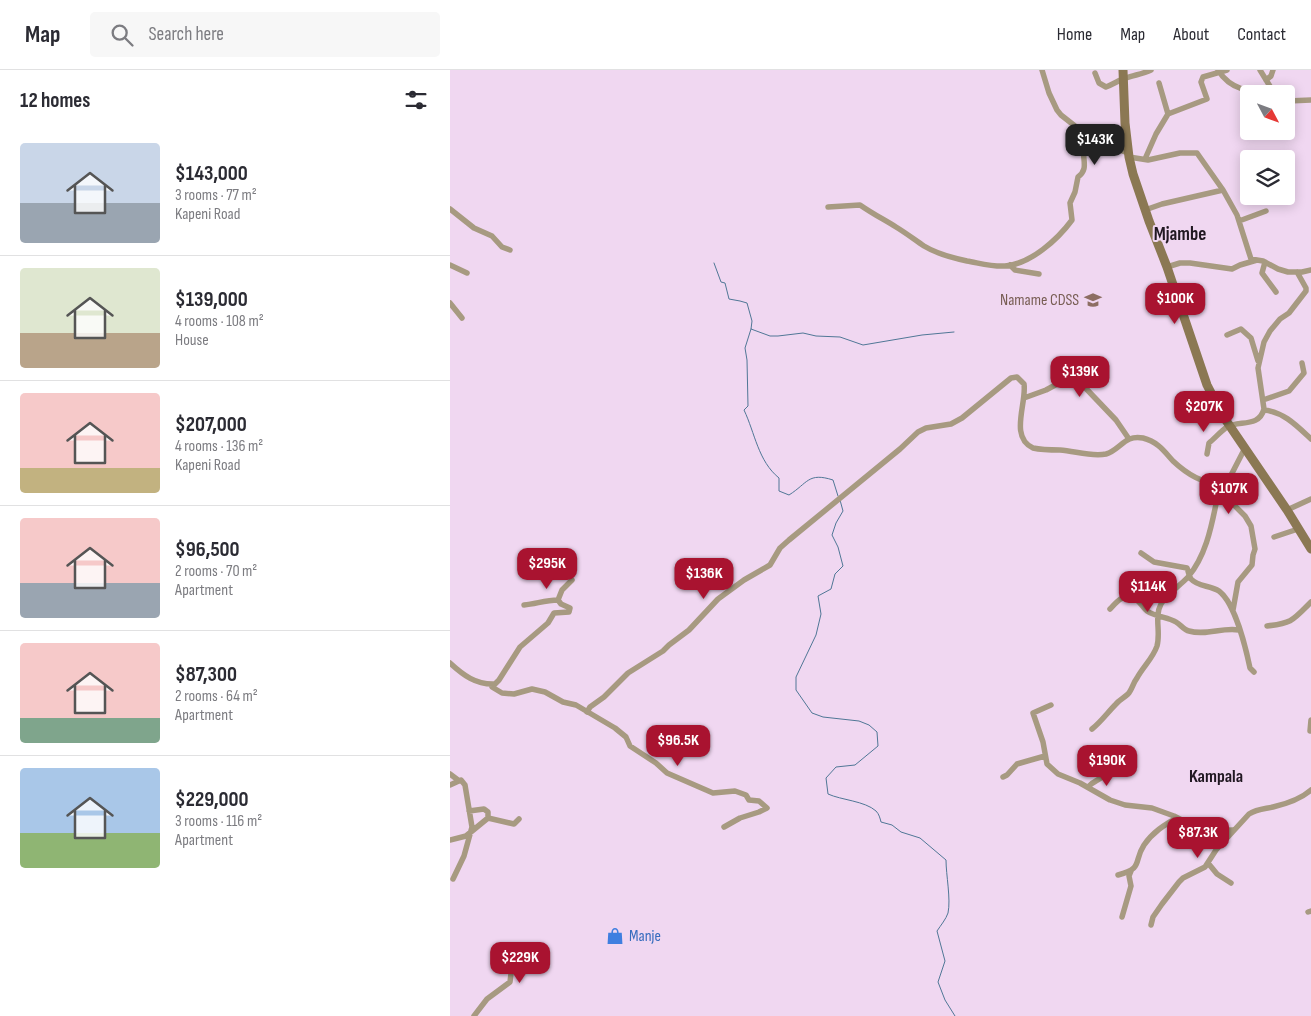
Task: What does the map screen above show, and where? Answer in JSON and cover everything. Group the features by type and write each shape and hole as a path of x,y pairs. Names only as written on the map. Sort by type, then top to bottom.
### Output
{"main road":[{"path":"1124,74 1125,123 1129,155 1145,210 1168,267 1207,385 1216,405 1229,426 1310,544"}],"street":[{"path":"1042,70 1046,85 1057,110 1075,126 1091,134 1106,145 1144,160 1197,153 1223,190 1239,221 1252,260 1265,262 1288,272 1311,270"},
{"path":"1095,73 1099,83 1106,87 1118,83 1124,74 1141,74 1151,70"},
{"path":"1144,160 1168,114 1207,99 1201,82 1202,78 1227,70"},
{"path":"1260,70 1269,85"},
{"path":"1266,80 1272,76 1273,70"},
{"path":"1219,71 1232,85 1240,88"},
{"path":"1159,83 1168,114"},
{"path":"1295,101 1311,100"},
{"path":"828,207 860,205 875,216 896,226 926,247 941,254 986,264 1010,265 1047,247 1072,220 1070,203 1075,192 1078,177 1082,174 1085,167 1084,148 1091,134"},
{"path":"1145,210 1162,204 1223,190"},
{"path":"450,209 474,228 492,236 502,247 510,250"},
{"path":"1239,221 1266,211"},
{"path":"1168,267 1180,263 1190,263 1232,270 1240,265 1257,260"},
{"path":"1265,262 1262,273 1276,292"},
{"path":"450,265 467,273"},
{"path":"1010,265 1015,270 1039,274"},
{"path":"1258,361 1270,331 1280,319 1289,313 1306,291 1297,272"},
{"path":"450,303 462,318"},
{"path":"1208,454 1209,443 1229,426 1252,422 1264,410 1258,375 1258,361 1251,338 1241,329 1227,335"},
{"path":"1263,400 1289,391 1304,373 1302,363"},
{"path":"1024,398 1046,390 1072,376 1075,377 1116,420 1129,439"},
{"path":"587,712 590,706 604,696 628,673 663,651 689,630 718,599 744,580 770,565 780,548 919,432 926,428 951,424 962,418 1011,378 1023,381 1025,390 1020,418 1024,441 1031,447 1084,454 1104,454 1109,453 1129,439 1140,438 1160,446 1176,463 1206,482 1222,483 1228,480"},
{"path":"1264,410 1276,412 1292,422 1311,439"},
{"path":"1233,610 1238,582 1252,565 1255,549 1251,526 1226,494 1228,480 1244,448"},
{"path":"1287,510 1311,499"},
{"path":"1092,728 1099,724 1118,702 1128,695 1136,678 1154,654 1157,644 1158,616 1161,605 1169,594 1189,575 1204,551 1216,504"},
{"path":"1274,537 1298,528"},
{"path":"1141,553 1154,562 1187,568 1192,580 1201,586 1218,590 1233,610 1247,649 1250,668 1254,672"},
{"path":"558,600 562,590 572,580"},
{"path":"1110,609 1119,599 1129,597 1141,602 1145,610 1176,621 1187,631 1207,634 1223,629 1239,630"},
{"path":"524,605 539,604 542,600 558,600"},
{"path":"450,663 461,673 477,682 494,684 499,680 520,647 548,623 554,613 569,612 570,608 560,604 558,600"},
{"path":"1267,626 1286,624 1311,602"},
{"path":"491,684 492,687 502,693 514,694 532,689 545,692 563,702 576,705 615,728 626,737 630,746 656,762 667,773 713,793 736,791 746,795 749,800 759,801 766,808 740,818 724,827"},
{"path":"1051,705 1033,713 1043,742 1045,756 1053,771 1120,803 1149,808 1177,818 1203,831 1233,830"},
{"path":"1310,731 1311,720"},
{"path":"1003,777 1017,764 1029,759 1045,756"},
{"path":"1088,787 1092,782 1102,779 1107,773"},
{"path":"450,774 466,785 468,811 472,827 464,856 453,879"},
{"path":"450,785 458,780"},
{"path":"1150,925 1153,917 1179,882 1183,878 1201,870 1233,830 1254,811 1294,800 1311,790"},
{"path":"468,811 484,809 488,812 488,818"},
{"path":"488,818 514,824 519,819"},
{"path":"450,840 466,836 488,818"},
{"path":"1122,917 1131,886 1128,876 1137,864 1143,846 1157,829 1177,818"},
{"path":"1208,863 1217,874 1231,883"},
{"path":"1118,874 1131,871"},
{"path":"474,1016 487,999 510,982 512,965 524,950"}],"waterway":[{"path":"714,263 721,282 725,283 729,299 747,303 752,321 751,329 770,336 803,333 816,336 840,337 863,345 922,335 954,332"},
{"path":"751,329 745,348 748,406 744,410 766,463 779,478 779,491 789,495 809,480 818,477 833,480 838,496"},
{"path":"840,500 843,511 832,535 838,547 843,566 835,574 831,589 818,596 821,614 816,635 796,677 796,690 812,713 823,717 859,721 869,725 877,732 878,746 855,765 836,767 826,778 828,794 871,808 878,813 881,822 892,825 901,832 920,838 946,860 949,907 946,918 937,931 945,961 938,982 945,1000 955,1016"}],"place":[{"name":"Namame CDSS","path":"1093,300"},
{"name":"Manje","path":"615,936"}],"district":[{"name":"Mjambe","path":"1180,234"},
{"name":"Kampala","path":"1216,776"}]}
